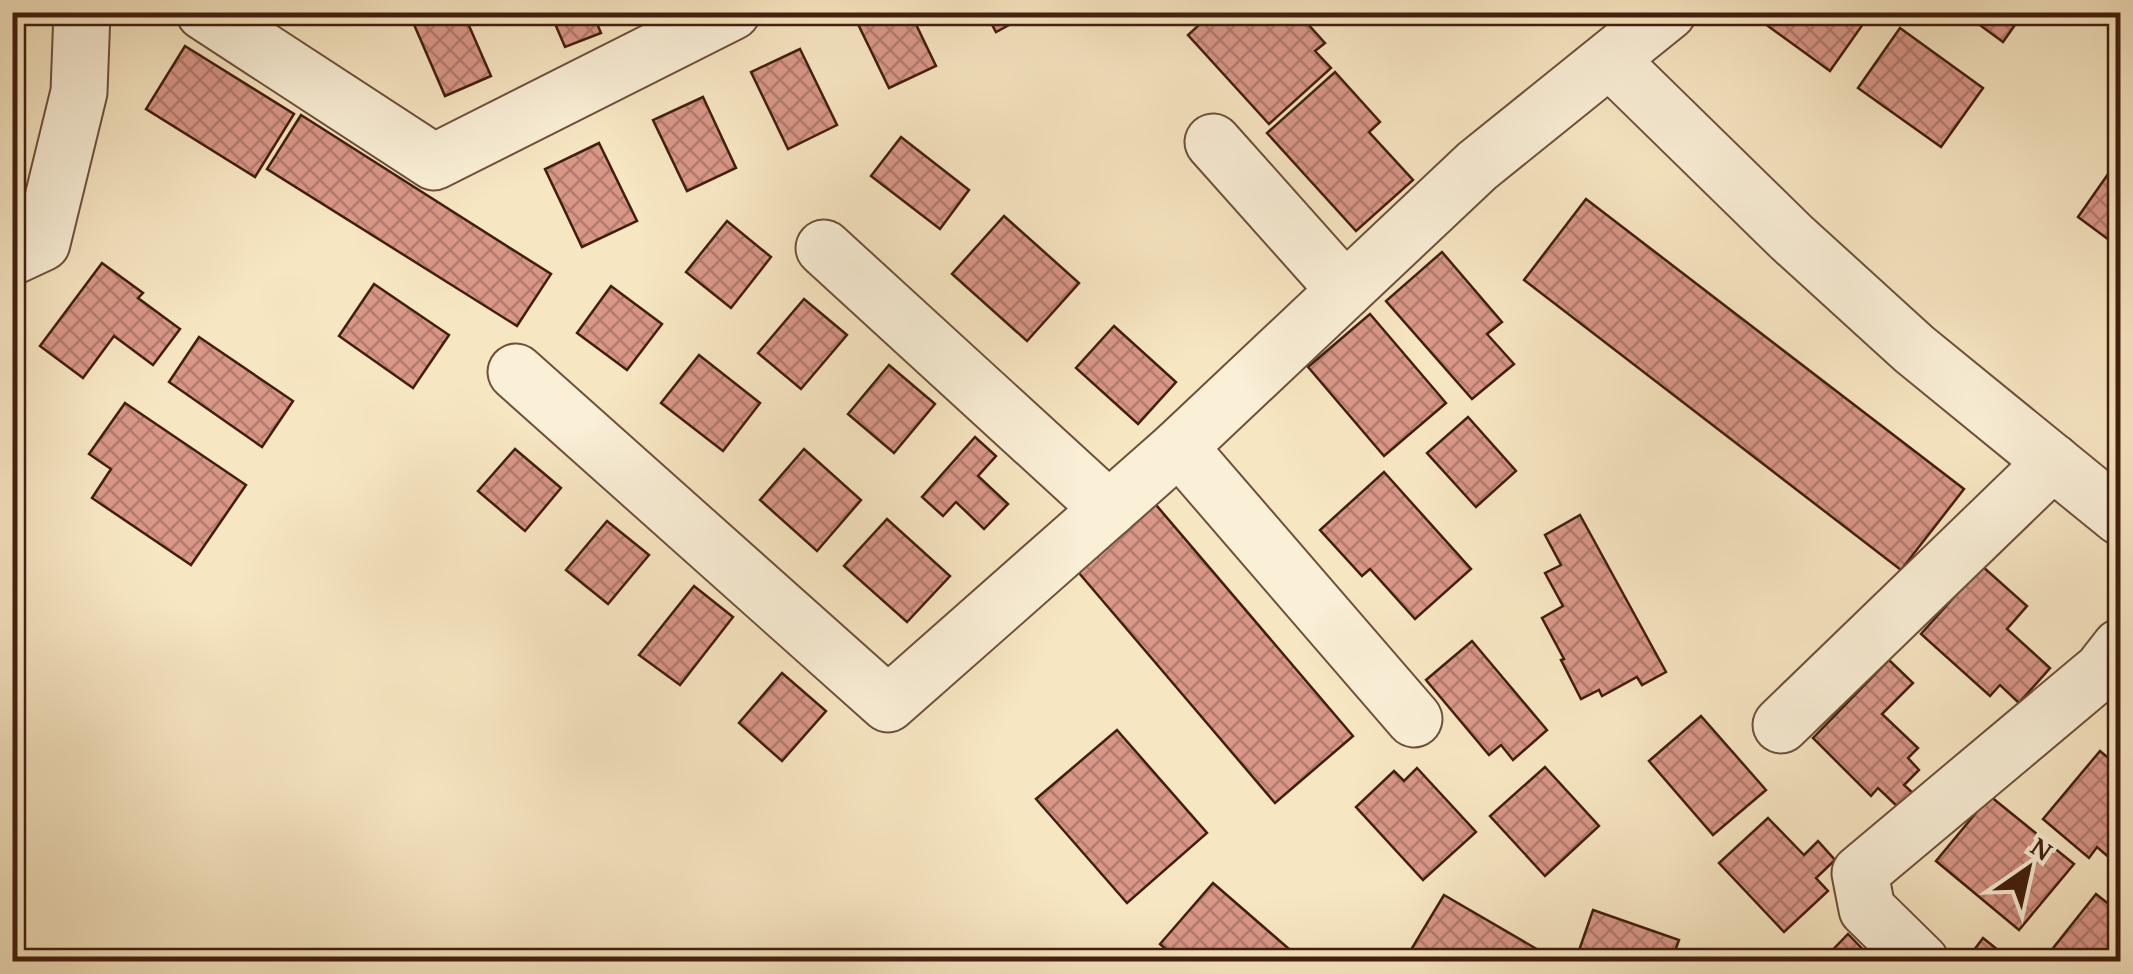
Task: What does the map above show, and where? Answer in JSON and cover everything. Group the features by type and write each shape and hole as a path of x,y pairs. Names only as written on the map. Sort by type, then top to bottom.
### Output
{"street":[{"path":"12,257 42,243 79,92 82,12"},
{"path":"204,12 434,162 732,12"},
{"path":"516,372 888,704 1178,446 1477,166 1668,12"},
{"path":"1610,60 1791,237 1914,349 2120,517"},
{"path":"1213,142 1345,290"},
{"path":"824,248 1108,509"},
{"path":"1178,446 1414,720"},
{"path":"1781,726 2053,462"},
{"path":"1920,962 1867,909 1860,874 2102,670 2120,648"}],"building":[{"path":"430,12 463,12 491,76 445,96 412,20"},
{"path":"550,12 592,12 601,33 565,47"},
{"path":"876,12 910,12 936,66 889,88 857,22"},
{"path":"985,12 1033,12 996,32"},
{"path":"1213,12 1297,12 1325,43 1315,51 1331,68 1269,124 1188,35"},
{"path":"1863,12 1868,17 1830,71 1750,13"},
{"path":"1962,12 2024,12 2003,42"},
{"path":"1900,28 1983,88 1941,147 1858,88"},
{"path":"185,46 294,114 255,177 146,109"},
{"path":"800,49 837,125 788,149 751,72"},
{"path":"1335,72 1380,122 1369,132 1413,180 1356,231 1267,133"},
{"path":"703,97 736,168 687,191 653,120"},
{"path":"301,115 551,274 517,326 267,169"},
{"path":"901,137 969,190 940,229 871,176"},
{"path":"599,143 637,221 582,247 545,169"},
{"path":"2120,157 2120,248 2078,217"},
{"path":"1586,199 1964,489 1901,570 1524,280"},
{"path":"1004,216 1079,283 1027,341 952,274"},
{"path":"727,221 771,257 731,308 686,272"},
{"path":"1442,252 1502,322 1487,334 1514,364 1472,399 1386,301"},
{"path":"102,263 143,293 138,298 180,329 153,365 114,336 83,378 40,346"},
{"path":"374,284 449,335 413,388 339,336"},
{"path":"611,286 662,324 627,370 577,333"},
{"path":"804,299 847,335 801,389 758,353"},
{"path":"1370,314 1446,403 1384,456 1308,367"},
{"path":"1114,326 1176,382 1138,424 1076,368"},
{"path":"199,337 293,401 262,447 169,382"},
{"path":"699,355 760,403 723,451 661,403"},
{"path":"889,365 935,404 894,453 848,414"},
{"path":"125,403 246,485 191,565 92,498 111,469 89,454"},
{"path":"1468,417 1516,471 1476,507 1427,453"},
{"path":"975,437 996,456 978,476 1008,504 984,529 956,502 943,516 922,497"},
{"path":"515,449 561,488 525,531 478,491"},
{"path":"804,449 861,500 817,551 760,500"},
{"path":"1384,472 1471,569 1415,619 1370,569 1362,576 1320,530"},
{"path":"1151,499 1353,736 1275,803 1073,566"},
{"path":"1580,515 1666,672 1642,685 1637,677 1602,696 1599,690 1581,699 1542,618 1563,606 1545,573 1561,565 1545,535"},
{"path":"887,519 950,576 907,622 844,566"},
{"path":"607,521 649,555 608,604 566,570"},
{"path":"1982,566 2027,606 2007,629 2050,668 2019,703 2000,685 1990,696 1921,634"},
{"path":"694,586 733,617 680,685 639,655"},
{"path":"1472,641 1547,730 1513,760 1501,745 1489,755 1426,680"},
{"path":"1889,660 1913,683 1882,714 1918,748 1908,758 1919,770 1904,785 1914,794 1900,809 1878,788 1871,796 1813,738"},
{"path":"782,673 826,711 782,761 739,723"},
{"path":"1701,716 1766,790 1713,835 1649,761"},
{"path":"1117,730 1207,833 1127,903 1036,799"},
{"path":"2100,751 2120,768 2120,867 2097,847 2089,858 2043,819"},
{"path":"1545,767 1599,826 1545,876 1490,816"},
{"path":"1417,768 1476,832 1423,880 1356,807 1394,771 1404,781"},
{"path":"1990,796 2074,864 2019,930 1936,861"},
{"path":"1768,818 1804,855 1818,841 1835,860 1816,878 1828,891 1784,932 1719,863"},
{"path":"1213,883 1304,962 1181,962 1160,944"},
{"path":"2096,894 2120,913 2120,962 2042,962"},
{"path":"1444,895 1559,962 1413,962 1406,958"},
{"path":"1593,910 1679,940 1671,962 1575,962"},
{"path":"1848,934 1875,962 1821,962"},
{"path":"1983,938 2013,962 1965,962"}]}
